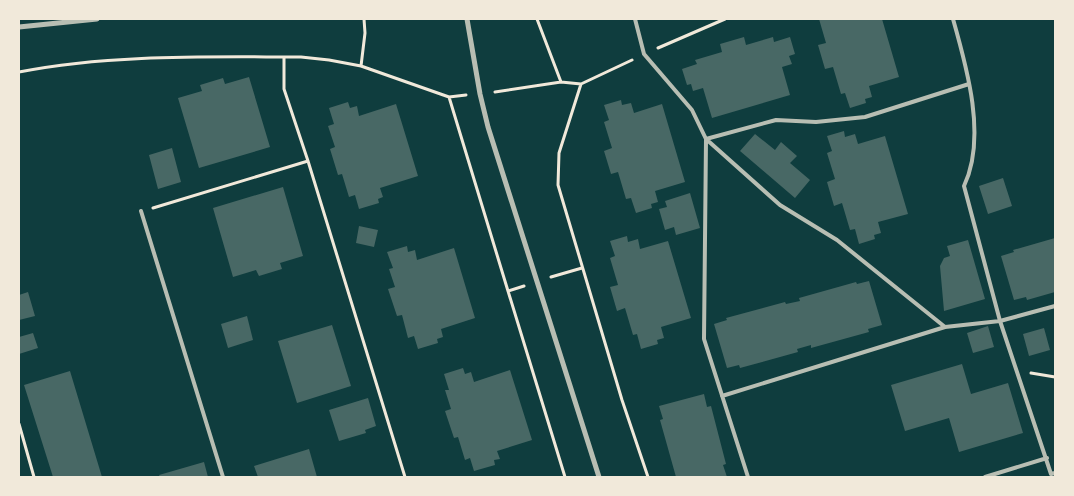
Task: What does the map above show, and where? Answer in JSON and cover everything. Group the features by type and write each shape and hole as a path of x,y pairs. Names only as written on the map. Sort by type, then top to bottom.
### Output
{"street":[{"path":"19,28 97,19"},
{"path":"467,19 480,94 488,127 599,477"}],"lane":[{"path":"635,19 644,54 692,110 706,139 780,205 836,240 945,327"},
{"path":"953,19 968,84 975,144 970,173 964,186 1000,320 1016,371 1051,474 1055,473"},
{"path":"706,139 776,120 816,122 865,117 968,84"},
{"path":"706,139 704,339 748,477"},
{"path":"141,211 223,477"},
{"path":"722,396 945,327 1000,320 1055,306"},
{"path":"985,477 1046,458"}],"path":[{"path":"361,66 365,33 364,19"},
{"path":"538,19 562,82"},
{"path":"19,72 44,67 122,59 284,57 329,60 361,66 449,97 562,82 581,84 725,19"},
{"path":"284,57 284,90 308,161 405,477"},
{"path":"581,84 559,154 558,185 622,400 648,477"},
{"path":"449,97 565,477"},
{"path":"141,211 308,161"},
{"path":"508,291 582,268"},
{"path":"1016,371 1055,377"},
{"path":"19,424 34,477"}],"building":[{"path":"819,19 882,19 899,77 869,86 872,97 865,99 866,103 850,108 845,93 841,94 833,67 825,69 818,45 826,43"},
{"path":"744,37 746,45 773,37 774,42 790,37 795,54 789,56 792,64 782,67 790,95 712,118 703,88 693,91 691,84 687,85 682,69 697,64 695,60 722,52 720,44"},
{"path":"249,77 270,147 199,168 178,98 202,91 200,85 223,78 225,84"},
{"path":"621,100 622,105 631,103 634,113 662,104 685,182 655,191 658,202 651,204 652,208 636,213 631,198 626,199 618,172 611,174 604,151 612,148 604,122 609,120 604,105"},
{"path":"348,102 350,108 357,106 359,116 396,104 418,176 380,188 383,197 378,199 379,203 359,209 355,195 349,197 342,174 338,175 330,149 335,147 328,126 334,124 329,108"},
{"path":"844,131 845,137 855,134 858,144 885,136 908,214 878,222 881,233 874,235 875,239 859,244 855,229 850,230 842,203 834,206 827,182 835,179 827,153 832,151 827,136"},
{"path":"755,134 775,150 781,142 797,156 790,163 810,180 795,198 740,151"},
{"path":"172,148 181,182 158,189 149,155"},
{"path":"1003,178 1012,206 988,214 979,186"},
{"path":"283,187 303,256 280,263 282,269 259,276 256,270 233,277 213,208"},
{"path":"690,193 700,228 676,235 674,227 665,230 659,209 667,207 665,201"},
{"path":"359,226 378,230 374,247 356,243"},
{"path":"627,236 628,242 638,239 640,249 668,241 691,318 661,327 664,338 657,340 658,344 641,349 637,334 633,335 625,308 617,311 610,287 618,285 610,258 615,256 610,241"},
{"path":"1055,238 1055,292 1027,300 1026,297 1014,300 1001,256 1014,252 1013,250"},
{"path":"968,240 985,299 944,311 940,266 944,258 950,256 947,246"},
{"path":"407,246 408,252 415,250 417,260 454,248 475,318 441,329 443,337 437,339 438,343 418,349 414,336 408,338 402,315 397,316 388,289 395,287 389,269 393,268 387,252"},
{"path":"869,281 882,325 868,329 869,332 811,348 811,345 797,349 798,352 740,368 739,365 727,368 714,324 727,320 726,318 785,302 786,304 800,301 799,298 856,282 857,284"},
{"path":"28,292 35,316 19,320 19,295"},
{"path":"247,316 253,340 228,348 221,324"},
{"path":"332,325 351,386 297,403 278,341"},
{"path":"988,326 994,347 973,353 967,333"},
{"path":"1044,328 1050,350 1029,356 1023,334"},
{"path":"33,333 38,348 19,354 19,337"},
{"path":"962,364 971,394 1008,383 1023,433 959,452 949,418 905,431 891,385"},
{"path":"463,368 465,374 471,372 474,382 510,370 532,440 497,451 500,459 494,460 495,465 474,471 470,458 465,460 458,437 454,438 445,411 451,409 445,390 449,390 444,374"},
{"path":"70,371 102,477 53,477 24,385"},
{"path":"704,394 707,407 711,406 726,464 723,465 727,477 676,477 660,420 663,419 659,406"},
{"path":"368,398 376,426 365,430 366,433 339,441 329,410"},
{"path":"309,449 317,477 258,477 254,466"},
{"path":"204,462 208,477 160,477 159,475"}]}
